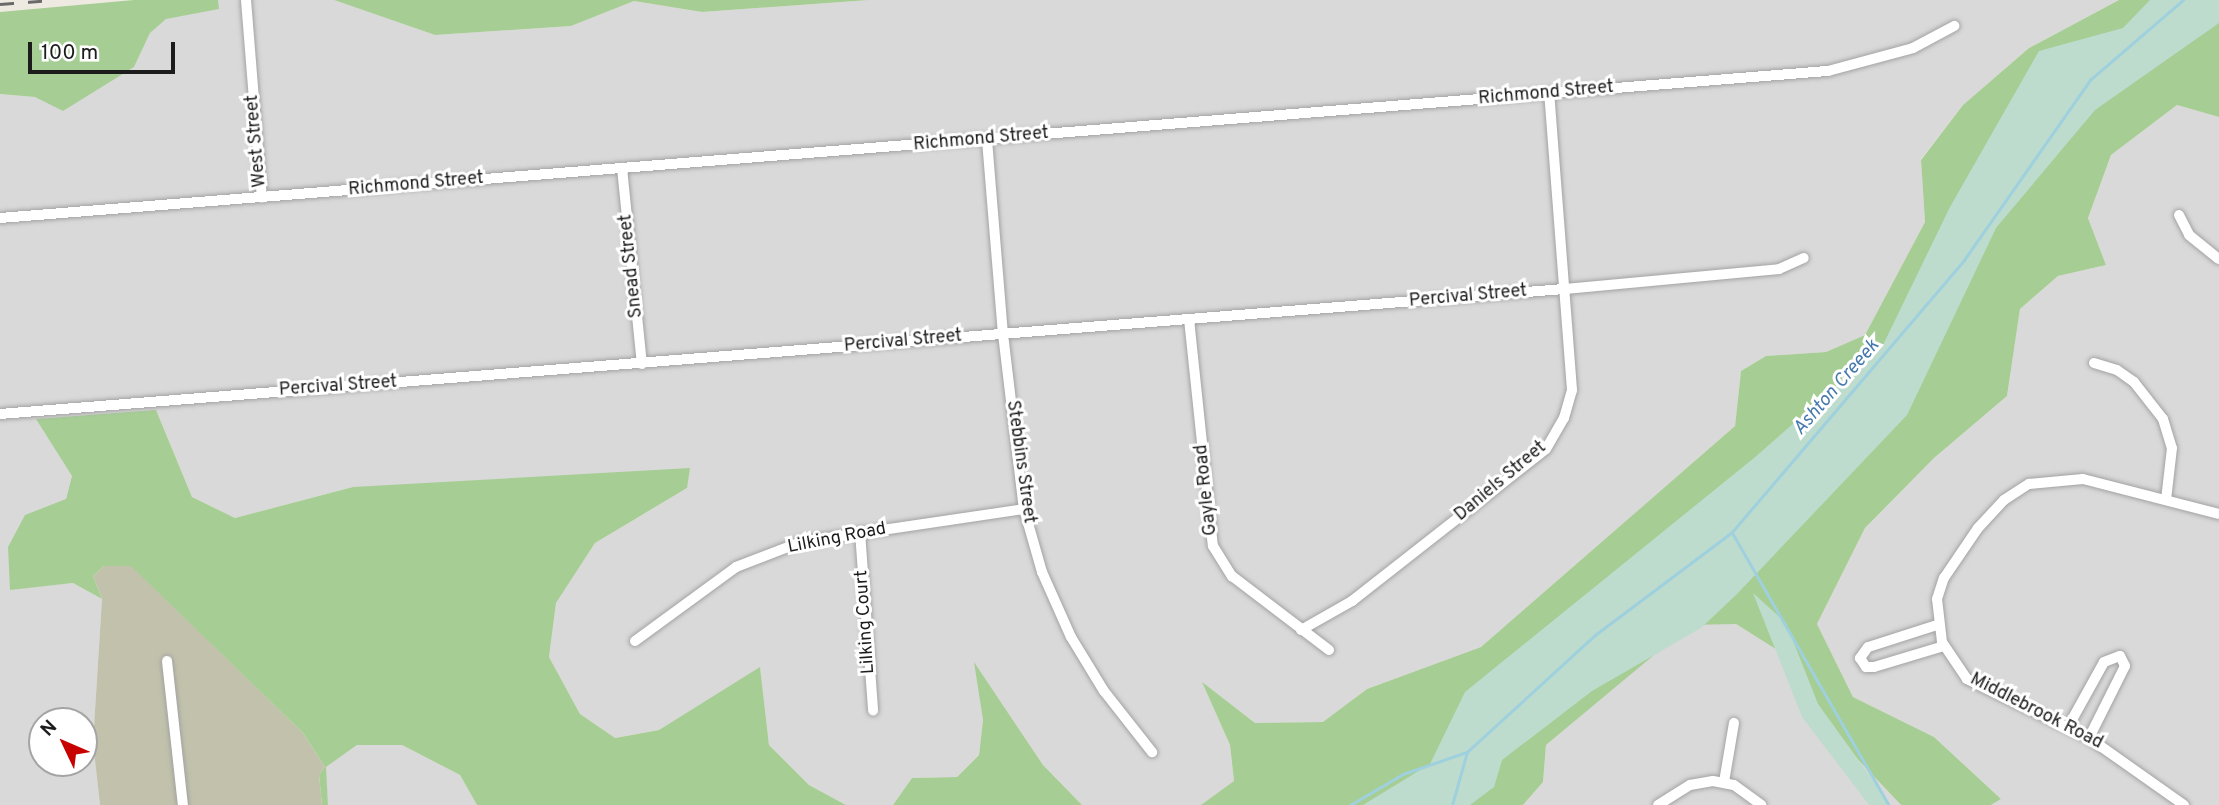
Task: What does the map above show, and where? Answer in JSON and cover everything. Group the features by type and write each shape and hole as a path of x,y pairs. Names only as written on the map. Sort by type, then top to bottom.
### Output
{"street":[{"name":"West Street","path":"246,0 262,197"},
{"name":"Richmond Street","path":"0,218 1828,71 1913,48 1954,26"},
{"name":"Daniels Street","path":"1301,629 1352,601 1546,449 1564,419 1572,390 1549,94"},
{"name":"Stebbins Street","path":"987,140 1003,334 1024,509 1042,572 1071,636 1104,691 1152,752"},
{"name":"Snead Street","path":"622,168 642,363"},
{"path":"2179,215 2189,234 2219,259"},
{"name":"Percival Street","path":"0,414 1565,289 1779,269 1804,258"},
{"name":"Gayle Road","path":"1189,319 1213,546 1232,576 1329,650"},
{"path":"2094,363 2117,370 2134,382 2160,412 2172,448 2166,500"},
{"name":"Middlebrook Road","path":"2184,805 2089,738 1978,687 1958,669 1944,646 1937,625 1937,599 1944,579 1978,528 2017,490 2045,479 2077,478 2219,514"},
{"name":"Lilking Road","path":"635,641 736,567 801,542 1024,509"},
{"name":"Lilking Court","path":"860,532 873,711"},
{"path":"1937,625 1868,647 1860,658 1867,667 1874,667 1944,646"},
{"path":"2068,727 2104,662 2120,656 2125,666 2089,738"},
{"path":"167,661 183,805"},
{"path":"1724,782 1734,723"},
{"path":"1658,805 1690,785 1724,782 1762,805"}],"shaded area":[{"path":"218,0 334,0 435,35 571,26 634,1 702,12 869,0 2119,0 2029,48 1963,105 1921,159 1925,222 1865,335 1826,352 1766,356 1741,371 1735,426 1481,647 1367,689 1324,722 1255,723 1203,684 1230,745 1234,782 1201,805 1082,805 1043,765 975,664 983,720 979,755 957,777 912,778 893,805 846,805 809,785 769,745 760,668 659,730 614,738 580,714 549,657 556,603 595,543 687,488 353,487 235,518 192,497 156,410 72,476 66,499 10,589 73,583 102,599 95,707 28,707 28,777 97,777 100,805 0,805 0,94 35,97 134,67 150,33 166,18 218,9"},
{"path":"2150,0 2219,0 2219,23 2095,110 1996,228 1907,415 1736,595 1701,628 1592,691 1502,760 1494,787 1470,805 1363,805 1430,764 1465,692 1754,458 1883,345 1950,207 2039,51 2123,28"},
{"path":"2177,105 2219,117 2219,805 1991,805 2001,799 1934,737 1853,697 1817,624 1865,528 1934,458 2007,396 2020,309 2058,276 2106,265 2088,218 2111,155"},
{"path":"131,565 303,733 325,767 319,775 322,805 100,805 97,777 98,707 95,707 102,599 93,576 104,566"},
{"path":"1753,593 1786,623 1818,704 1891,805 1869,805 1802,717"},
{"path":"1690,624 1736,624 1790,658 1809,708 1901,805 1523,805 1543,782 1546,745"},
{"path":"357,745 402,745 460,775 477,805 328,805 325,767"}],"green space":[{"path":"134,0 218,0 219,9 166,19 150,33 134,67 63,111 35,97 0,94 0,12"},
{"path":"334,0 869,0 702,12 634,1 571,26 435,35"},
{"path":"2119,0 2219,0 2219,117 2177,105 2111,155 2088,218 2106,265 2058,276 2020,309 2007,396 1934,458 1865,528 1817,624 1853,697 1934,737 2001,799 1991,805 1901,805 1809,708 1790,658 1736,624 1690,625 1546,745 1543,782 1523,805 1201,805 1234,781 1230,745 1202,682 1255,723 1323,722 1367,689 1481,647 1735,426 1741,371 1766,356 1826,352 1865,335 1925,222 1921,160 1963,105 2029,48"},
{"path":"156,410 192,497 235,518 353,487 690,468 687,488 595,543 556,603 549,657 580,714 615,738 659,730 760,667 769,745 809,785 846,805 477,805 460,775 402,745 357,745 326,767 328,805 322,805 319,775 325,767 303,733 131,566 104,566 93,576 102,599 73,583 10,590 8,547 25,515 66,499 72,476 36,419"},
{"path":"974,662 1043,765 1082,805 893,805 912,778 957,777 979,755 983,720"}],"waterway":[{"name":"Ashton Creeek","path":"1350,805 1403,774 1467,752 1595,635 1732,532 1964,260 2090,80 2183,0"},
{"path":"1732,532 1889,805"},
{"path":"1452,805 1467,752"}],"railway":[{"path":"0,4 52,0"}]}
